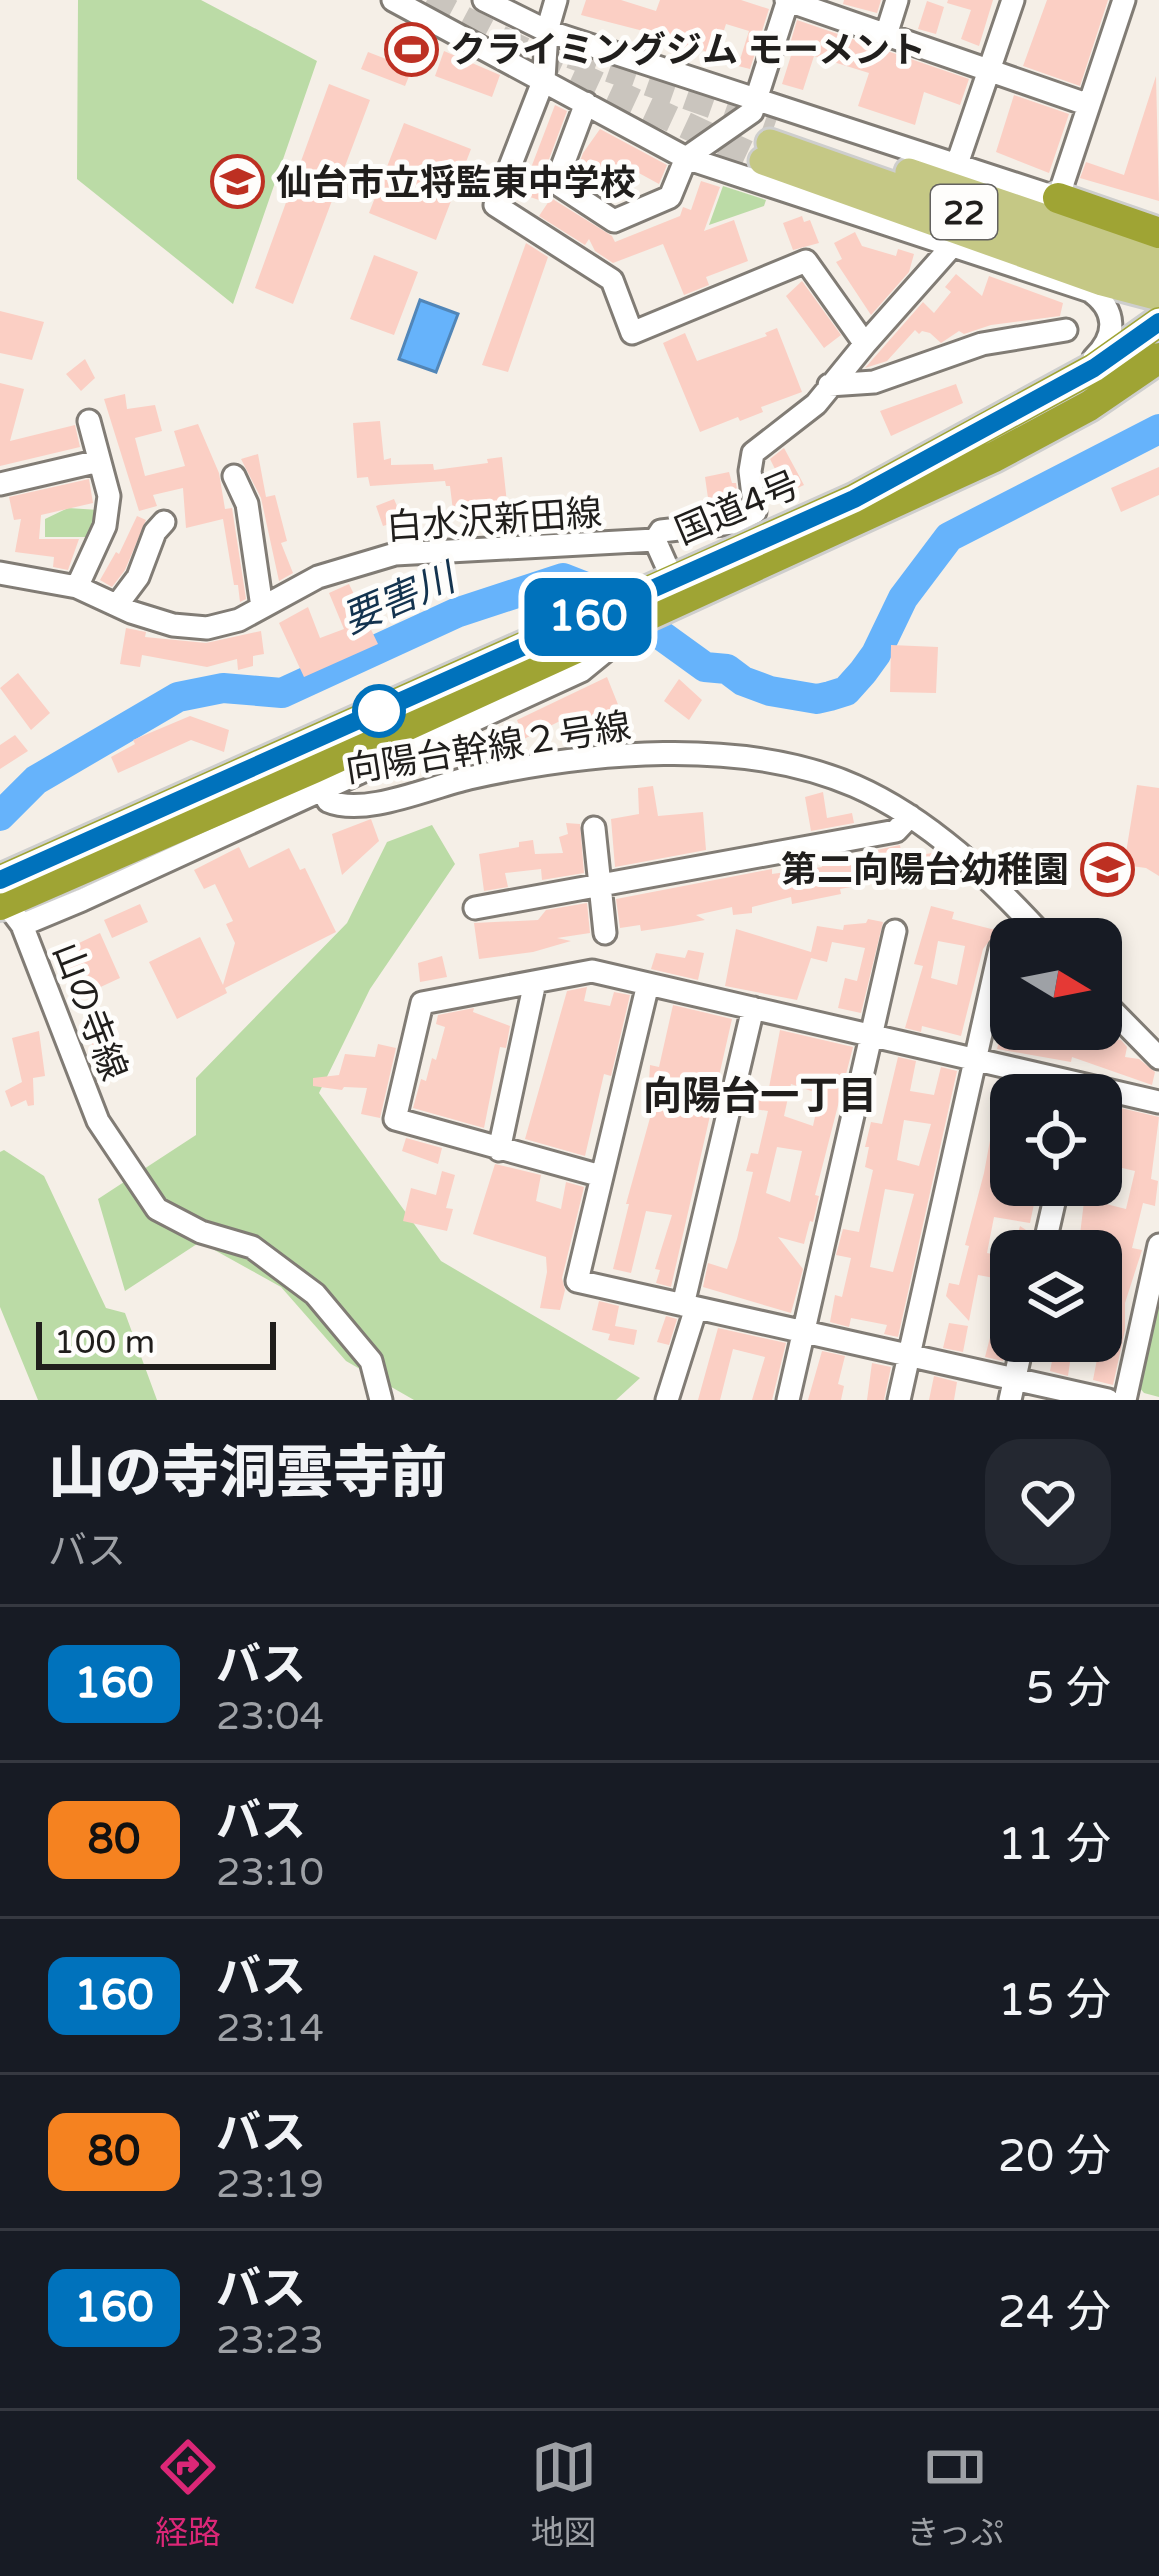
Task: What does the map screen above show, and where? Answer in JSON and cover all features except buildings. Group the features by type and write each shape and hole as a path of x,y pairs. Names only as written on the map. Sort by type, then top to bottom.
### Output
{"highway":[{"path":"1058,198 1159,233"},
{"name":"国道4号","path":"5,902 313,767 854,499 1068,383 1159,322"},
{"name":"国道4号","path":"663,590 994,458 1089,406 1159,358"}],"main road":[{"path":"769,143 866,197 1102,282 1159,297"},
{"name":"22","path":"769,143 1159,257"},
{"name":"22","path":"769,143 1159,280"}],"street":[{"path":"393,0 686,158 1099,297 1110,316 1112,334 1068,383"},
{"path":"484,0 547,31 1058,198 1124,0"},
{"path":"556,0 547,31 544,79 494,205 612,280 632,333 806,261 865,344"},
{"path":"586,103 556,183 614,221 670,197 686,158 752,112 787,0 1089,105"},
{"path":"886,35 897,0"},
{"path":"957,164 1013,0"},
{"path":"830,386 953,245"},
{"path":"830,386 874,382 982,344 1066,330"},
{"name":"白水沢新田線","path":"0,573 77,587 173,625 207,628 239,620 318,577 395,554 656,540 661,531 732,523 754,512 753,454 816,404 830,386"},
{"path":"77,587 105,526 109,496 89,421"},
{"path":"0,484 99,461"},
{"path":"234,476 247,503 262,607"},
{"path":"117,605 137,577 154,532 164,522"},
{"path":"656,540 663,590"},
{"name":"向陽台幹線２号線","path":"313,767 328,801 351,809 470,778 595,757 676,754 811,771 855,786 910,816 983,874 1026,918"},
{"path":"475,908 896,831 910,816"},
{"path":"594,828 605,933"},
{"name":"山の寺線","path":"5,902 98,1121 157,1209 201,1232 252,1246 316,1294 371,1361 381,1400"},
{"path":"788,1400 895,931"},
{"path":"601,1175 395,1119 422,1003 592,971 1025,1074"},
{"path":"499,1150 536,982"},
{"path":"648,984 577,1281 909,1356 1012,1390 1108,1400"},
{"path":"899,1400 990,993"},
{"path":"667,1400 753,1008"},
{"path":"1122,1020 1159,1058"},
{"path":"1122,1096 1159,1102"},
{"path":"1125,1400 1159,1245"}],"green space":[{"path":"78,0 201,0 317,61 233,304 77,179"},
{"path":"723,186 766,200 764,206 709,225"},
{"path":"68,508 99,510 92,537 45,537 45,519"},
{"path":"432,825 455,864 370,989 319,1093 441,1261 640,1378 616,1400 414,1400 346,1361 281,1287 200,1242 125,1291 98,1199 196,1135 196,1078 347,923 387,842"},
{"path":"4,1150 44,1176 106,1308 125,1313 157,1400 38,1400 0,1307 0,1152"},
{"path":"1159,1282 1159,1397 1138,1386"}],"water":[{"path":"420,300 458,314 436,372 399,359"}],"waterway":[{"name":"要害川","path":"0,816 36,780 178,697 223,688 282,693 456,613 563,578 604,594 705,667 727,669 770,691 817,699 846,691 876,654 903,598 949,537 1159,429"}],"tunnel":[{"path":"427,0 516,47 763,161"},
{"path":"571,55 774,127"}],"bus line":[{"name":"160","path":"0,880 854,499 1094,368 1159,322"}],"place":[{"name":"クライミングジム モーメント","path":"411,49"},
{"name":"仙台市立将監東中学校","path":"237,182"},
{"name":"第二向陽台幼稚園","path":"1108,869"}],"district":[{"name":"向陽台一丁目","path":"760,1095"}]}
